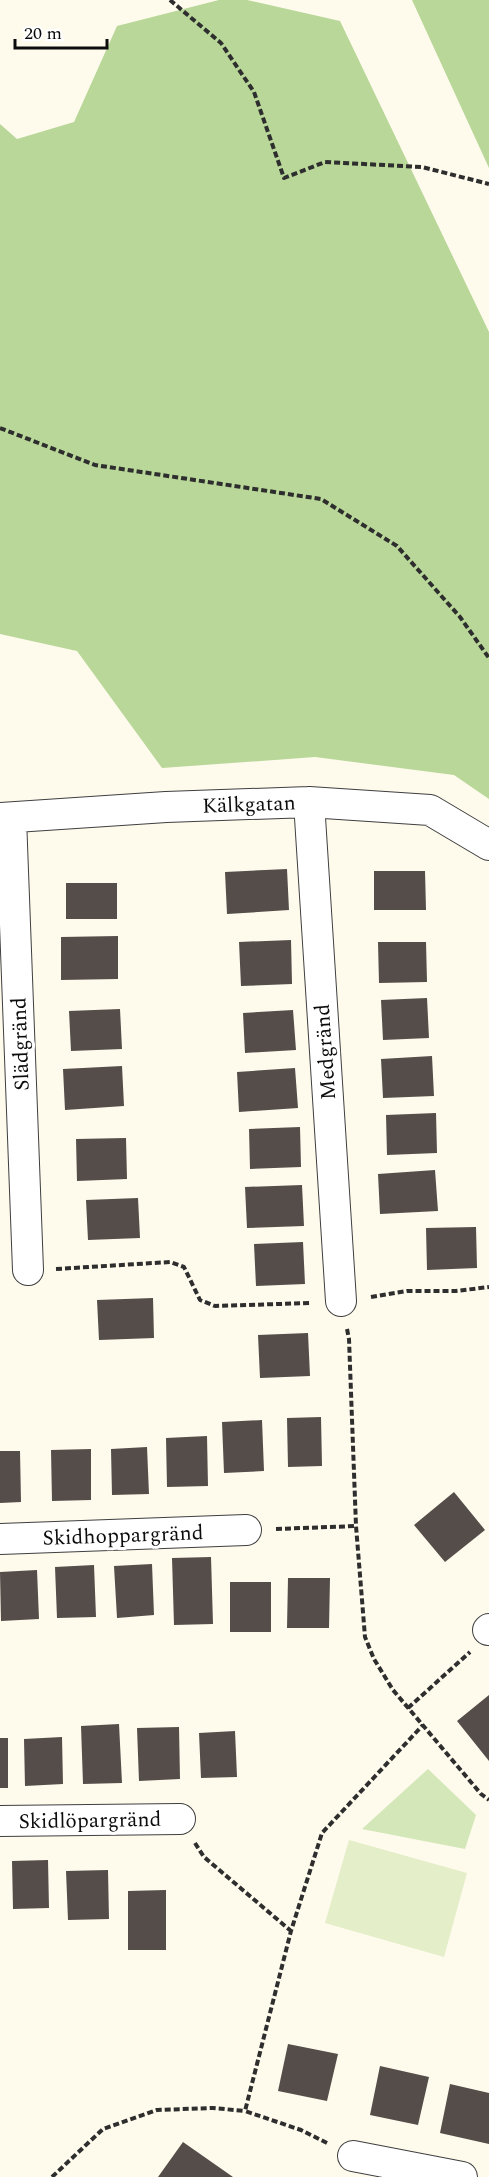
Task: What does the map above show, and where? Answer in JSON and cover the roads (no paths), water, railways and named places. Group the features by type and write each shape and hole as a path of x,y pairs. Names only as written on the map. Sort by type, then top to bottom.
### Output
{"street":[{"name":"Kälkgatan","path":"6,818 166,807 309,802 430,810 489,845"},
{"name":"Medgränd","path":"309,802 341,1301"},
{"name":"Slädgränd","path":"6,818 28,1270"},
{"name":"Skidhoppargränd","path":"0,1539 246,1530"},
{"name":"Skidlöpargränd","path":"0,1821 180,1819"},
{"path":"353,2156 462,2177"}]}
